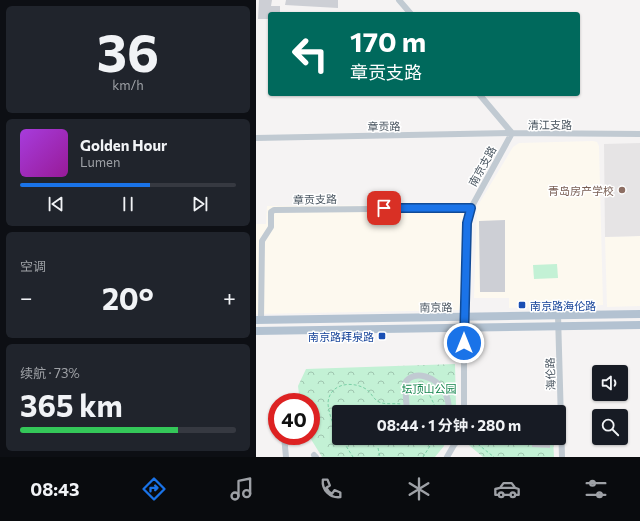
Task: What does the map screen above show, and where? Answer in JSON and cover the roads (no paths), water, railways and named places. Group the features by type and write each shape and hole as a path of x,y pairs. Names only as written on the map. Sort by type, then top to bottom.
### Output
{"main road":[{"name":"南京路","path":"259,320 640,314"},
{"name":"南京路","path":"256,331 464,329 640,325"}],"street":[{"path":"399,0 409,12"},
{"name":"清江支路","path":"481,96 512,133 640,134"},
{"name":"章贡路","path":"256,138 512,133"},
{"name":"南京支路","path":"464,405 464,317 467,223 471,208 512,133"},
{"name":"章贡支路","path":"259,320 262,241 271,227 271,212 274,210 471,208"},
{"name":"海伦路","path":"558,315 562,457"},
{"path":"407,405 405,383 413,376 429,378 440,386 447,397 449,405"},
{"path":"285,445 286,457"},
{"path":"447,457 454,445"}],"place":[{"name":"青岛房产学校","path":"622,190"},
{"name":"南京路海伦路","path":"522,305"},
{"name":"南京路拜泉路","path":"382,336"}],"park label":[{"name":"坛顶山公园","path":"429,388"}]}
